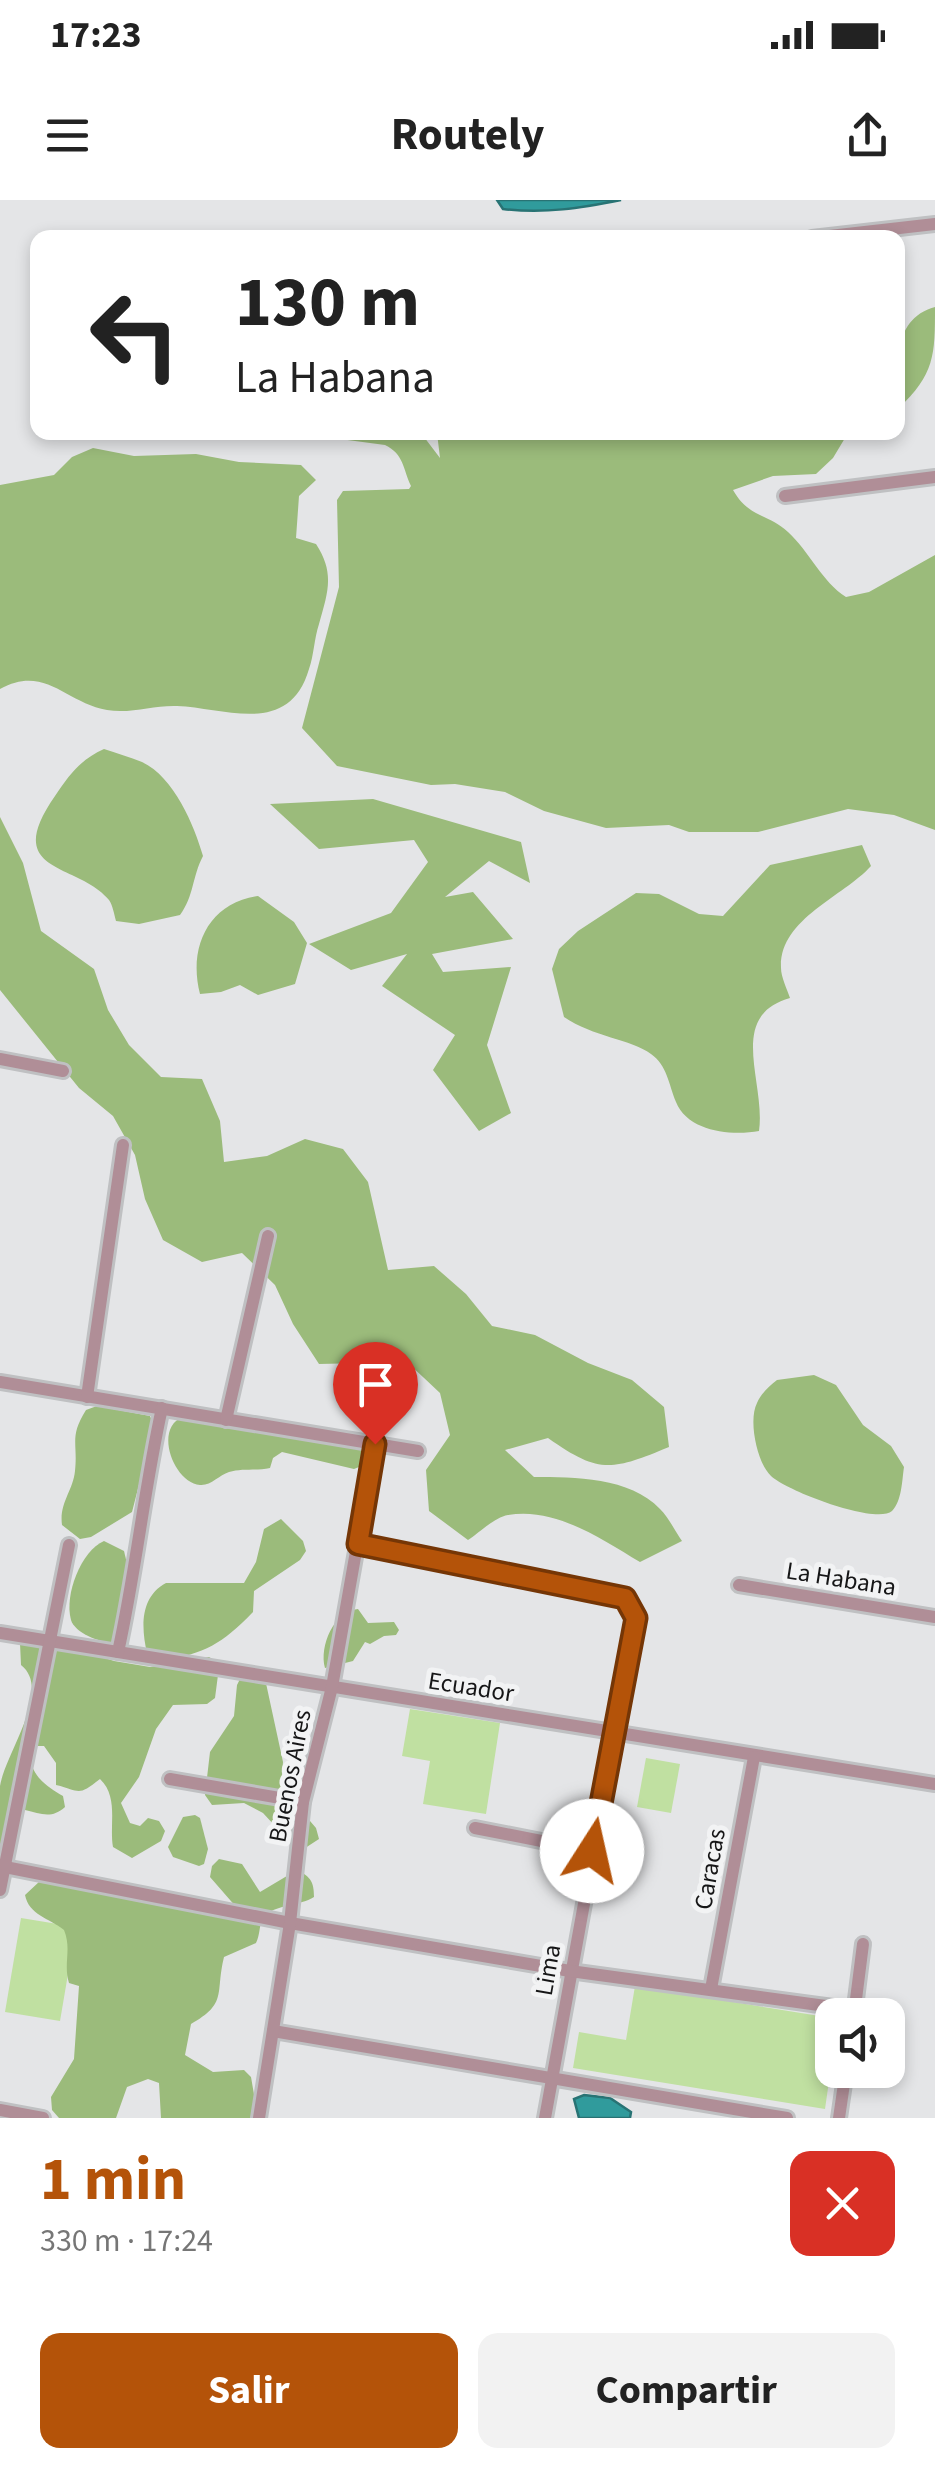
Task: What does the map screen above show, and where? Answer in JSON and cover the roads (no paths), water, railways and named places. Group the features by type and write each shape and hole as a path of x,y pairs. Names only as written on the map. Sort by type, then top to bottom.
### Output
{"street":[{"path":"882,230 935,224"},
{"path":"785,496 935,476"},
{"path":"0,1060 63,1071"},
{"path":"88,1396 123,1145"},
{"path":"226,1420 268,1236"},
{"path":"0,1382 418,1451"},
{"path":"118,1652 135,1576 140,1525 162,1408"},
{"name":"Buenos Aires","path":"258,2118 290,1923 303,1802 332,1687 375,1444"},
{"name":"Lima","path":"358,1544 625,1598 636,1618 544,2118"},
{"path":"0,1890 69,1545"},
{"name":"La Habana","path":"740,1585 935,1617"},
{"name":"Ecuador","path":"0,1633 935,1784"},
{"name":"Caracas","path":"712,1989 754,1757"},
{"path":"170,1779 303,1802"},
{"path":"475,1828 592,1851"},
{"path":"5,1867 570,1972 815,2006"},
{"path":"857,1998 863,1944"},
{"path":"273,2031 787,2118"},
{"path":"839,2118 843,2088"},
{"path":"0,2110 44,2118"}],"water":[{"path":"497,200 621,200 534,211 503,209"},
{"path":"584,2095 610,2098 631,2112 630,2118 579,2118 574,2099"}]}
